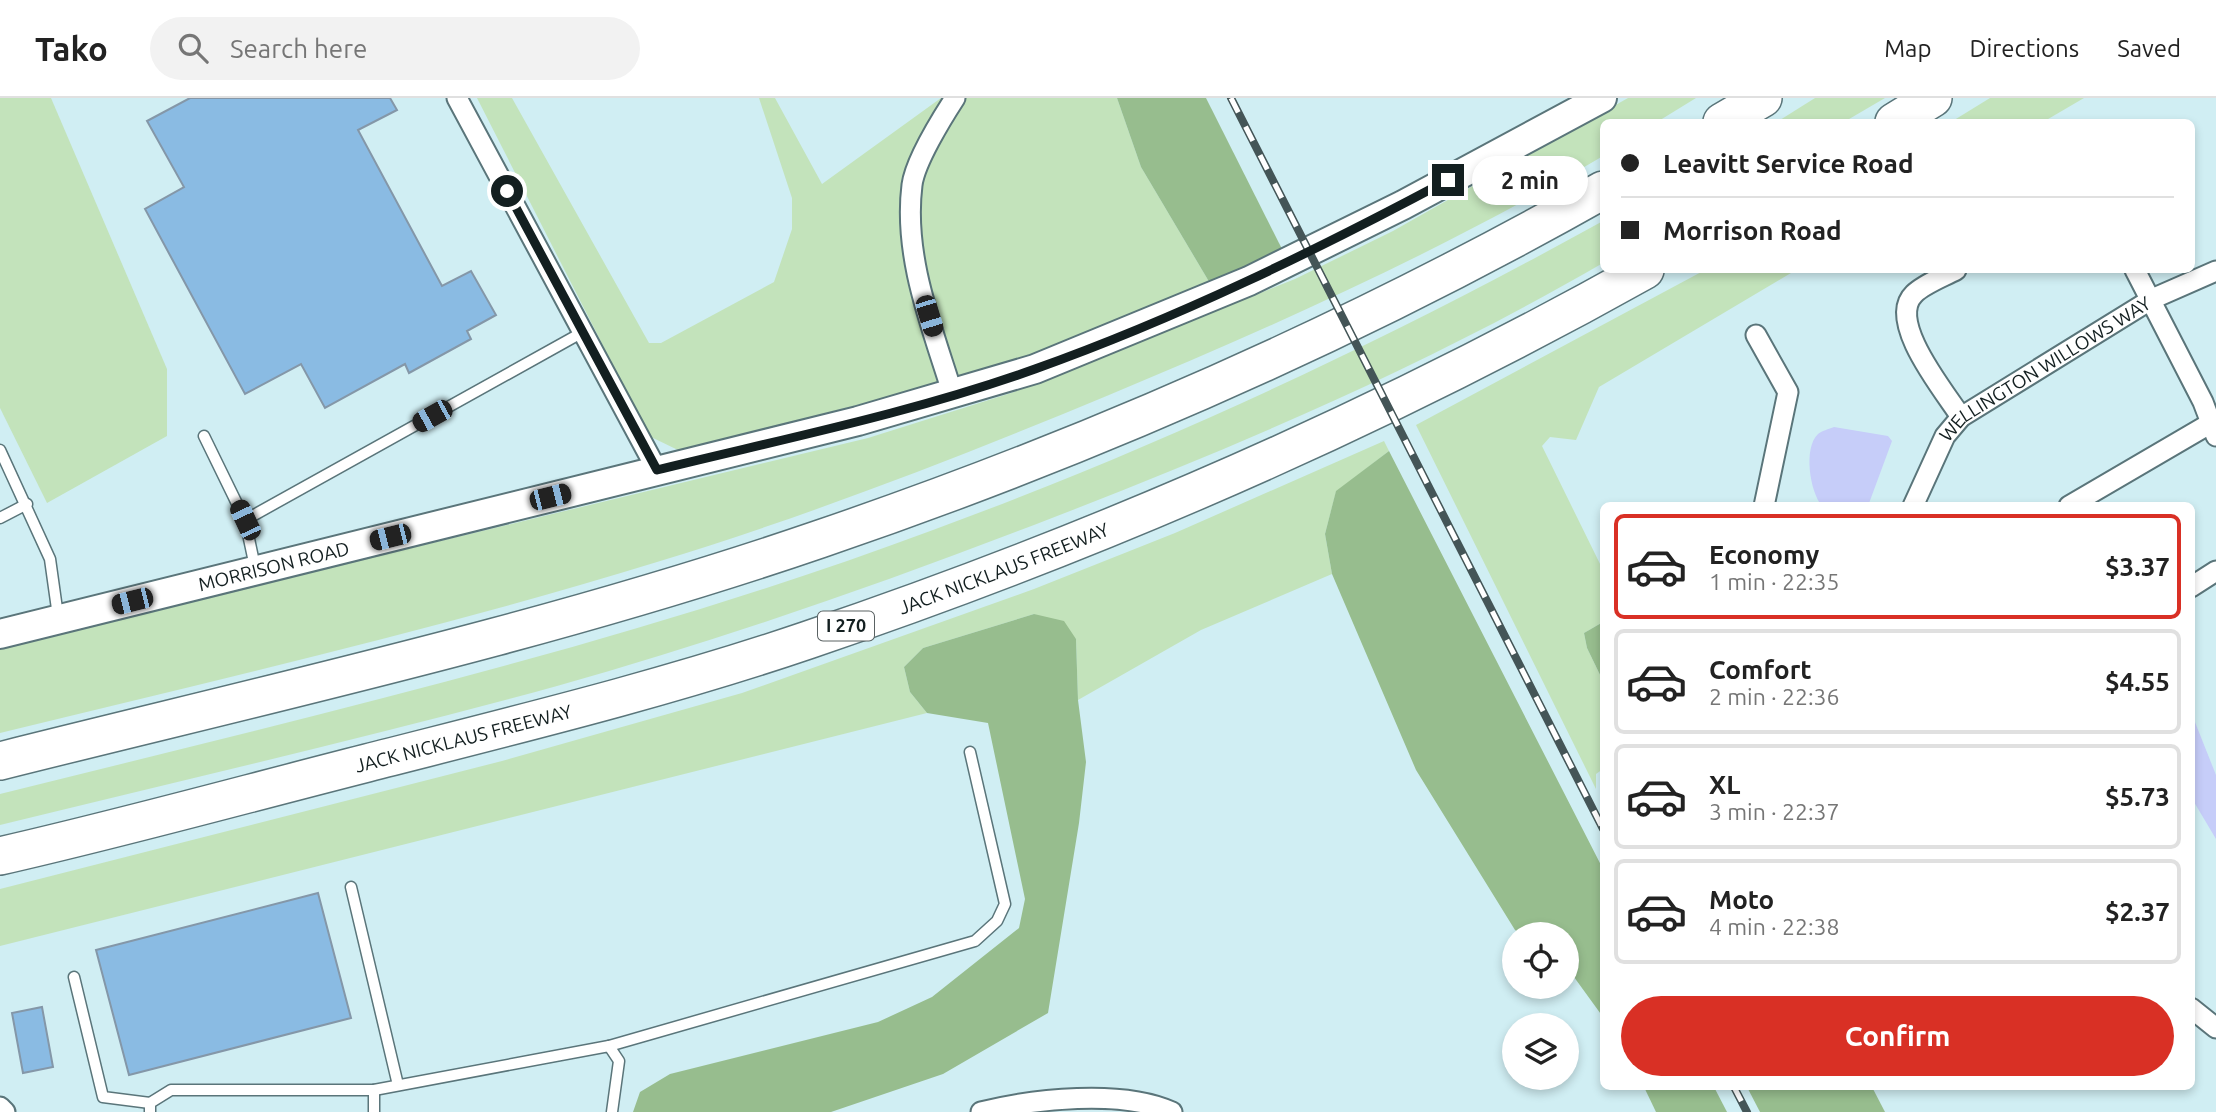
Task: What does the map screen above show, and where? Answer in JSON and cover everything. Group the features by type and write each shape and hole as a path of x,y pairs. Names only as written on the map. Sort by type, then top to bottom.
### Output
{"highway":[{"path":"1899,119 1933,98"},
{"path":"0,761 515,632 820,539 985,479 1212,385 1515,240 1600,192"},
{"name":"JACK NICKLAUS FREEWAY","path":"0,856 585,707 807,640 1043,554 1242,472 1553,322 1640,273"}],"street":[{"path":"457,98 657,470"},
{"path":"953,395 913,263 912,183 939,122 955,98"},
{"name":"MORRISON ROAD","path":"0,634 953,395 1098,345 1249,281 1403,205 1602,98"},
{"name":"WELLINGTON WILLOWS WAY","path":"1915,502 1945,436 1961,417 2152,299 2216,271"},
{"path":"1951,273 1914,294 1905,312 1907,331 1961,417"},
{"path":"2076,502 2215,426 2137,273"},
{"path":"1756,335 1788,392 1764,502"},
{"path":"2195,584 2216,572"},
{"path":"2195,1011 2216,1028"},
{"path":"981,1112 1030,1101 1065,1105 1155,1104 1172,1112"},
{"path":"0,1107 5,1112"}],"lane":[{"path":"245,520 583,332"},
{"path":"204,436 245,520 256,571"},
{"path":"0,450 50,559 58,620"},
{"path":"0,518 27,504"},
{"path":"74,976 103,1097 150,1108 172,1090 374,1090 610,1046 975,941 997,921 1005,904 970,752"},
{"path":"351,887 398,1085"},
{"path":"610,1046 618,1060 612,1112"},
{"path":"374,1090 374,1112"}],"green space":[{"path":"0,98 51,98 167,369 167,436 47,503 0,408"},
{"path":"477,98 512,98 649,343 661,343 774,282 792,229 792,198 759,98 775,98 822,184 941,98 1117,98 1141,167 1211,285 1007,366 680,451 649,436"},
{"path":"1117,98 1206,98 1282,249 1211,285 1141,167"},
{"path":"1628,98 1696,98 1662,119 1600,119 1600,158 1483,223 1298,313 941,463 772,525 576,586 330,652 0,733 0,647 868,438 1011,393 1295,279 1393,231"},
{"path":"1815,98 1885,98 1849,119 1782,119"},
{"path":"1990,98 2084,98 2048,119 1956,119"},
{"path":"1600,223 1600,265 1469,336 1263,432 991,541 744,629 620,668 488,705 0,825 0,794 353,706 587,643 819,571 933,530 1105,463 1190,426 1357,349"},
{"path":"1699,273 1791,273 1599,387 1576,440 1550,437 1542,446 1600,564 1600,624 1584,633 1587,648 1600,675 1600,771 1596,774 1596,789 1416,425"},
{"path":"1384,441 1389,451 1336,492 1325,534 1332,574 1201,630 1078,700 1076,639 1034,614 923,648 904,667 910,692 927,713 0,946 0,889 502,761 742,693 1034,589 1175,533"},
{"path":"1389,451 1600,863 1600,1013 1579,984 1579,922 1510,922 1416,770 1332,574 1325,534 1336,491"},
{"path":"1034,614 1064,621 1076,639 1078,700 1086,762 1079,823 1048,1013 943,1074 831,1112 633,1112 640,1092 670,1074 878,1022 932,997 1019,928 1025,899 988,723 927,713 910,692 904,667 923,648"},
{"path":"1600,624 1600,675 1587,648 1584,633"},
{"path":"1645,1090 1716,1090 1727,1112 1656,1112"},
{"path":"1749,1090 1874,1090 1885,1112 1760,1112"}],"water":[{"path":"1834,427 1888,436 1892,441 1869,502 1820,502 1814,491 1810,459 1813,441 1823,431"},
{"path":"2195,722 2216,775 2216,839 2195,804"}],"building":[{"path":"190,98 390,98 397,110 358,130 442,286 471,271 496,315 467,331 471,339 409,373 405,364 325,408 301,364 245,394 145,209 184,187 147,121"},
{"path":"318,893 351,1018 129,1075 96,950"},
{"path":"42,1007 53,1067 23,1073 12,1013"}],"railway":[{"path":"1231,98 1600,823"},
{"path":"1736,1090 1747,1112"}],"route":[{"path":"507,191 657,470 858,421 1035,369 1187,309 1249,281 1448,180"}]}
